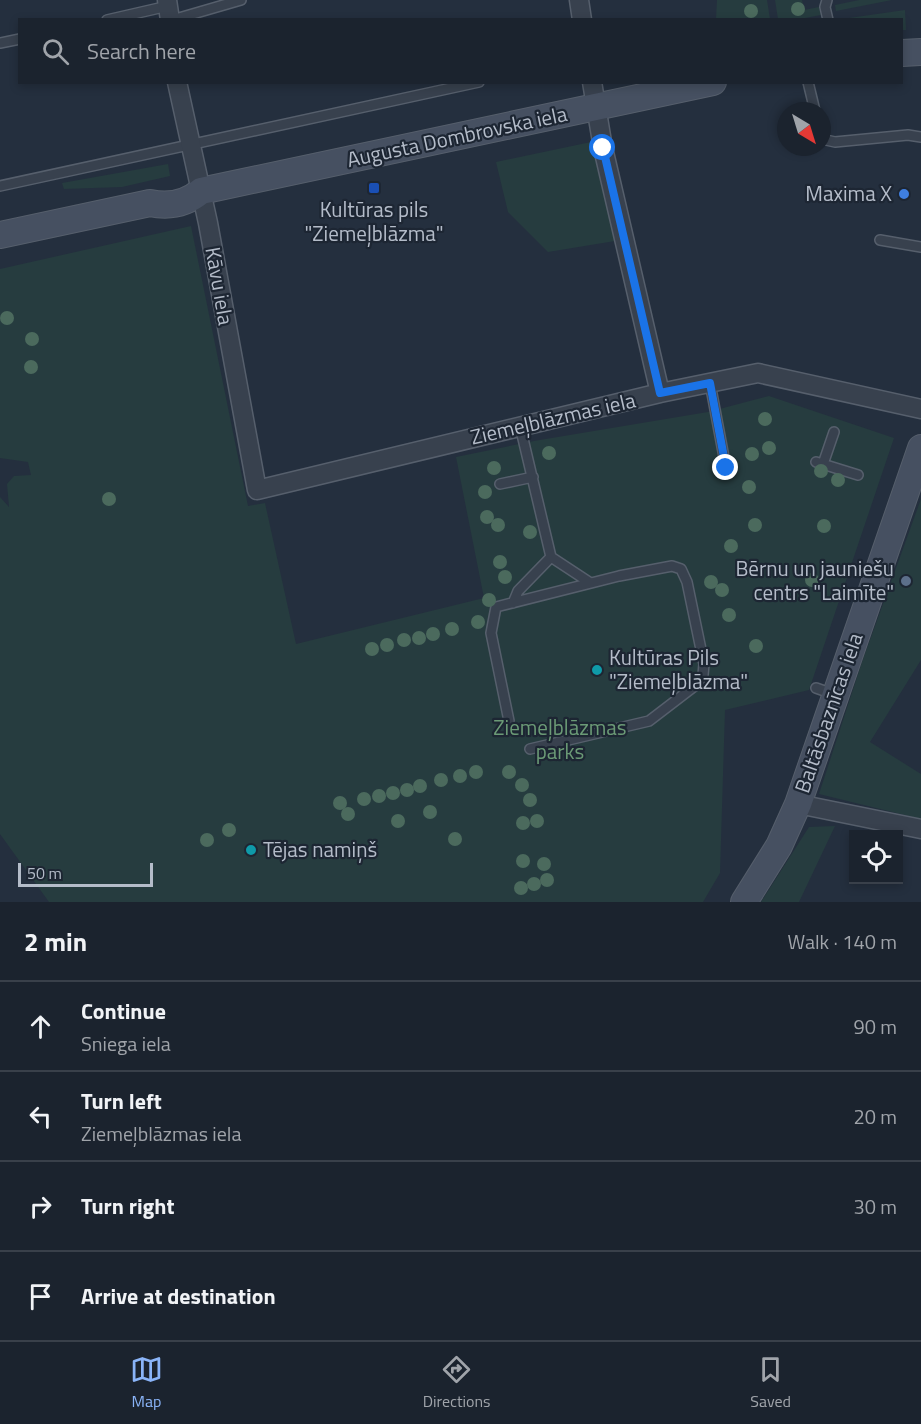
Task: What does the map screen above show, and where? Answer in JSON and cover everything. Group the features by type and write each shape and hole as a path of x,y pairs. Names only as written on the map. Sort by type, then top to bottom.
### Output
{"main road":[{"path":"903,53 921,52"},
{"name":"Augusta Dombrovska iela","path":"0,235 150,203 162,192 177,188 189,186 201,191 704,84"},
{"name":"Baltāsbaznīcas iela","path":"744,902 779,846 798,804 826,692 921,448"}],"street":[{"path":"579,0 582,18"},
{"name":"Kāvu iela","path":"177,84 192,145 257,490"},
{"path":"592,84 603,148 658,357 660,393"},
{"name":"Ziemeļblāzmas iela","path":"257,490 660,393 758,373 921,409"},
{"path":"798,804 921,829"}],"lane":[{"path":"121,18 241,0"},
{"path":"827,0 825,7 828,18"},
{"path":"0,43 18,39"},
{"path":"0,186 470,84"},
{"path":"809,84 814,102"},
{"path":"831,141 909,135 921,137"},
{"path":"880,240 921,247"},
{"path":"710,383 726,468"},
{"path":"520,426 552,557 589,582"},
{"path":"834,432 820,463 858,475"},
{"path":"500,484 533,477"},
{"path":"513,603 518,591 552,557"},
{"path":"509,721 491,633 496,607 589,582 672,566 681,570 687,582 703,675 696,685 649,721 530,749"}],"green space":[{"path":"717,0 767,0 770,18 716,18"},
{"path":"775,0 802,0 804,10 819,7 821,15 805,18 778,18"},
{"path":"859,0 892,0 836,11 835,5"},
{"path":"905,10 906,30 903,30 903,18 849,18"},
{"path":"591,142 615,241 548,252 508,212 496,162"},
{"path":"168,164 170,176 122,187 64,189 62,183"},
{"name":"Ziemeļblāzmas parks","path":"191,226 248,506 265,503 296,644 484,598 456,457 534,441 708,412 769,396 894,438 809,690 725,710 720,873 703,902 49,902 0,834 0,497 9,507 7,484 14,476 31,475 28,462 0,458 0,269"},
{"name":"Bērnu un jauniešu centrs \"Laimīte\"","path":"921,499 921,660 870,742 921,774 921,819 819,794 862,662"},
{"path":"835,826 799,902 761,902 809,827"}],"place":[{"name":"Kultūras pils \"Ziemeļblāzma\"","path":"374,188"},
{"name":"Maxima X","path":"904,194"},
{"name":"Bērnu un jauniešu centrs \"Laimīte\"","path":"906,581"},
{"name":"Kultūras Pils \"Ziemeļblāzma\"","path":"597,670"},
{"name":"Tējas namiņš","path":"251,850"}],"route":[{"path":"603,148 660,393 710,383 726,468"}]}
